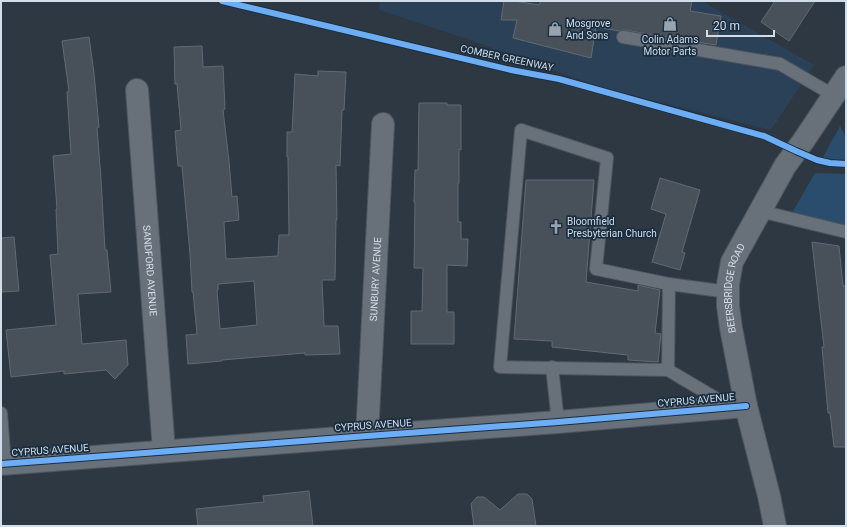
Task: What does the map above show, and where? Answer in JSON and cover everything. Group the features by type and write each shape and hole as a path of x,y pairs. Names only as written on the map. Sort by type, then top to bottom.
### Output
{"street":[{"name":"BEERSBRIDGE ROAD","path":"775,526 769,496 739,407 728,306 728,284 732,262 785,166 846,77"},
{"name":"SANDFORD AVENUE","path":"137,90 164,451"},
{"name":"SUNBURY AVENUE","path":"367,436 383,124"},
{"name":"CYPRUS AVENUE","path":"3,464 739,407"}],"lane":[{"path":"623,37 780,64 833,95"},
{"path":"728,292 669,284 596,269 607,158 521,130 500,367 668,370 739,407"},
{"path":"760,211 846,232"},
{"path":"668,370 669,284"},
{"path":"552,367 558,422"},
{"path":"1,413 3,464"}],"shaded area":[{"path":"380,1 702,1 814,65 771,130 600,87 467,39 379,10"},
{"path":"840,126 846,137 846,161 822,159"},
{"path":"815,173 846,174 846,226 792,213"}],"building":[{"path":"504,1 539,5 541,1 692,1 690,11 721,16 716,45 596,27 591,58 513,38 517,20 501,20"},
{"path":"775,1 815,1 789,41 761,22"},
{"path":"89,37 99,127 97,128 105,250 107,250 111,292 78,294 82,344 126,340 128,365 115,379 106,370 64,374 64,371 11,377 6,330 56,325 50,255 58,254 57,209 53,156 71,154 67,92 69,91 62,41"},
{"path":"202,46 203,67 223,66 225,109 223,110 232,197 237,196 239,220 224,222 226,259 278,256 279,235 289,235 287,132 292,132 295,74 318,76 318,71 346,72 344,110 342,110 340,166 336,165 337,220 335,280 322,280 324,326 338,326 340,354 305,355 305,353 188,364 186,335 197,334 192,292 182,166 178,166 175,131 181,130 177,84 175,84 174,47","holes":["254,281 257,325 220,329 217,290 218,284"]},
{"path":"419,103 447,103 447,105 461,105 458,222 461,222 461,239 468,239 467,266 447,265 447,312 454,312 454,344 411,344 411,311 422,311 423,268 414,268 414,202 415,170 418,170"},
{"path":"660,178 700,190 682,252 685,253 680,270 652,262 666,214 651,209"},
{"name":"Bloomfield Presbyterian Church","path":"526,180 594,180 586,282 638,291 638,285 660,290 655,333 661,334 658,362 628,360 628,355 552,347 552,341 514,339"},
{"path":"14,237 19,291 1,292 1,238"},
{"path":"812,242 839,246 843,286 846,286 846,447 834,447 830,413 828,413 822,347 824,347"},
{"path":"309,491 313,526 198,526 196,509 264,502 263,496"},
{"path":"518,494 527,494 532,499 536,526 474,526 471,504 477,497 484,497 500,510"}],"cycle path":[{"name":"COMBER GREENWAY","path":"222,1 511,70 559,79 764,136 817,160 846,164"},
{"path":"1,464 558,422 746,406"}],"place":[{"name":"Colin Adams Motor Parts","path":"670,24"},
{"name":"Mosgrove And Sons","path":"555,29"},
{"name":"Bloomfield Presbyterian Church","path":"556,227"}]}
